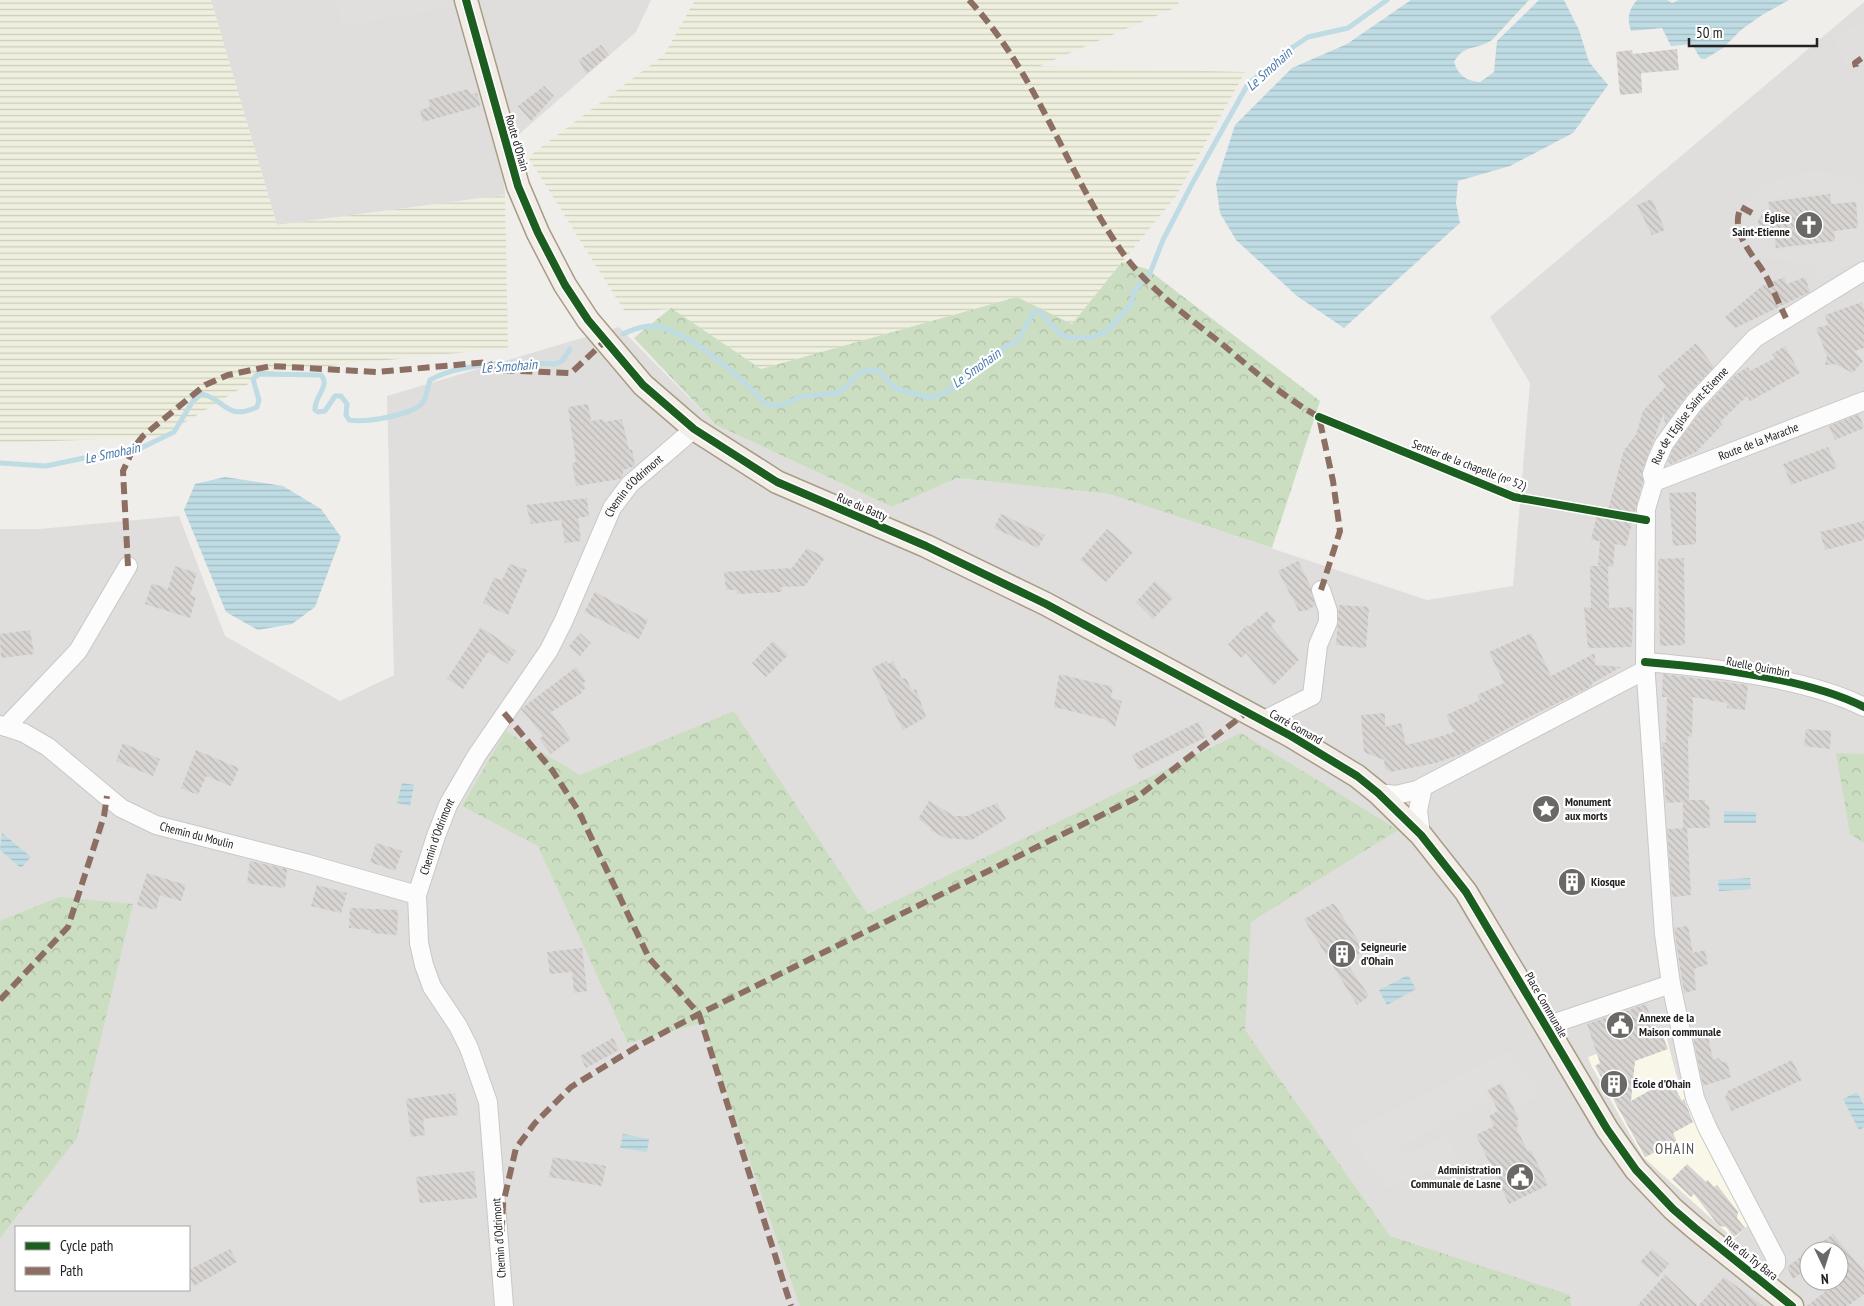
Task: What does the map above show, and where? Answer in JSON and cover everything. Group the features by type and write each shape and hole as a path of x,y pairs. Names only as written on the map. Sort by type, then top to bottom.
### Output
{"main road":[{"name":"Route d'Ohain","path":"466,0 518,186 564,285"},
{"name":"Rue du Batty","path":"564,285 588,320 643,385 694,429 777,482 974,568 1200,687"},
{"name":"Carré Gomand","path":"1200,687 1332,760 1378,793"},
{"name":"Place Communale","path":"1378,793 1421,835 1466,892 1621,1150 1651,1186 1695,1228"},
{"name":"Rue du Try Bara","path":"1695,1228 1764,1281 1792,1306"}],"street":[{"name":"Rue de l'Eglise Saint-Etienne","path":"1645,666 1646,509 1654,482 1652,474 1664,444 1694,404 1740,352 1755,338 1864,271"},
{"name":"Route de la Marache","path":"1654,482 1864,401"},
{"name":"Chemin d'Odrimont","path":"504,1306 488,1102 469,1048 458,1026 432,987 424,965 420,943 417,895 448,805 477,755 549,650 571,605 612,508 630,484 694,429"},
{"path":"3,726 78,651 128,566"},
{"name":"Carré Gomand","path":"1262,721 1312,696 1318,645 1328,622 1328,611 1321,590"},
{"name":"Ruelle Quimbin","path":"1645,666 1706,669 1769,679 1836,696 1864,707"},
{"path":"1378,793 1401,794 1423,787 1645,666 1661,914 1671,984 1698,1105 1776,1259 1776,1264 1764,1281"},
{"name":"Chemin du Moulin","path":"3,726 24,733 48,747 121,808 149,822 417,895"},
{"path":"1421,835 1418,810 1423,787"},
{"path":"1546,1026 1671,984"}],"shaded area":[{"path":"211,0 651,0 636,32 501,150 505,195 277,225"},
{"path":"337,0 451,0 453,6 342,27"},
{"path":"1864,2 1864,1306 0,1306 0,529 39,529 179,516 225,636 340,701 394,675 387,396 619,327 716,425 892,507 956,478 1109,494 1427,600 1513,586 1530,383 1490,317"},
{"path":"1864,22 1864,64 1847,70 1833,35"},
{"path":"1816,170 1855,178 1864,185 1864,259 1819,279 1811,264 1759,257 1745,230 1744,220 1750,201 1765,186 1792,175","holes":["1829,192 1831,204 1856,202 1858,228 1834,231 1835,241 1827,245 1775,251 1763,237 1758,221 1768,201 1772,198"]},
{"path":"1665,1031 1676,1074 1685,1096 1749,1224 1734,1239 1643,1157 1588,1057"},
{"path":"1509,1051 1541,1095 1518,1106 1503,1079 1484,1090 1488,1099 1400,1147 1404,1156 1447,1136 1458,1159 1386,1188 1348,1133"}],"green space":[{"path":"0,0 211,0 277,225 505,195 508,348 268,372 161,437 0,443"},
{"path":"695,0 1178,0 1179,6 1040,66 1245,72 1176,196 1072,324 1017,297 761,369 671,309 625,312 528,157 664,55"},
{"path":"1122,262 1147,269 1320,401 1272,548 1109,494 957,478 892,507 716,425 634,338 671,308 761,369 1017,297 1072,324"},
{"path":"734,711 868,914 1241,733 1398,830 1251,922 1245,1030 1390,1236 1570,1295 1571,1306 800,1306 702,1023 628,1043 538,846 462,806 506,731 580,775"},
{"path":"1836,753 1864,754 1864,843 1850,834"},
{"path":"59,897 133,904 77,1138 0,1238 0,921"}],"water":[{"path":"1411,0 1529,0 1492,40 1462,52 1454,62 1463,76 1480,82 1494,72 1497,41 1539,0 1564,0 1579,30 1589,62 1608,85 1573,133 1510,166 1458,181 1456,203 1460,223 1344,328 1297,296 1236,240 1220,213 1216,184 1235,125 1292,68 1347,44"},
{"path":"1637,0 1667,0 1672,3 1679,0 1789,0 1762,15 1741,30 1723,48 1705,59 1700,58 1692,44 1671,46 1662,28 1631,31 1629,15"},
{"path":"225,477 283,486 321,509 341,537 315,607 292,624 258,630 226,612 184,510 195,484"},
{"path":"402,783 414,785 410,806 397,803"},
{"path":"1724,811 1756,812 1756,823 1724,823"},
{"path":"2,833 31,857 21,868 0,850"},
{"path":"1750,878 1751,889 1719,891 1718,880"},
{"path":"1408,975 1416,989 1387,1005 1379,990"},
{"path":"1857,1092 1864,1105 1864,1127 1859,1130 1843,1099"},
{"path":"623,1134 649,1139 647,1152 620,1148"}],"building":[{"path":"601,45 609,55 586,74 579,60"},
{"path":"1677,49 1679,70 1641,73 1642,93 1620,95 1616,52 1632,50 1633,54"},
{"path":"544,86 554,96 531,121 518,106"},
{"path":"468,89 471,94 477,93 480,106 423,122 420,110 430,107 428,100"},
{"name":"Église Saint-Etienne","path":"1830,194 1831,204 1856,202 1858,228 1834,231 1835,241 1776,248 1774,237 1765,237 1760,231 1758,221 1763,213 1770,212 1768,202"},
{"path":"1652,199 1665,230 1652,235 1637,205"},
{"path":"1784,277 1787,284 1805,277 1810,292 1735,328 1725,317 1762,286"},
{"path":"1862,302 1864,311 1864,348 1854,351 1863,361 1853,373 1835,364 1825,365 1827,356 1816,328 1828,325 1825,315"},
{"path":"1696,343 1714,367 1686,396 1665,425 1664,412 1642,471 1643,481 1626,546 1615,544 1613,567 1608,566 1609,608 1633,607 1632,647 1588,648 1584,607 1591,608 1590,566 1605,566 1598,565 1600,541 1591,540 1597,515 1606,518 1624,450 1636,435 1643,411 1666,386 1658,376"},
{"path":"1785,346 1800,373 1750,401 1747,396 1720,422 1722,425 1696,452 1671,464 1668,461 1673,449 1702,410 1735,375 1748,367 1750,371 1775,358 1772,354"},
{"path":"588,404 591,421 604,419 604,422 622,419 629,450 632,449 635,466 623,470 623,476 620,479 576,486 572,463 576,462 568,407"},
{"path":"1859,414 1864,428 1835,440 1829,426"},
{"path":"1828,447 1837,468 1791,485 1783,464"},
{"path":"1696,492 1696,544 1673,546 1669,493"},
{"path":"587,498 589,516 578,518 581,541 565,543 561,520 531,524 526,505"},
{"path":"1001,514 1045,535 1038,548 994,528"},
{"path":"1864,521 1864,540 1825,550 1820,532"},
{"path":"1107,529 1133,552 1106,582 1080,560"},
{"path":"807,548 825,558 805,586 781,587 782,592 737,594 737,590 726,590 724,572 792,568"},
{"path":"1684,558 1685,645 1660,646 1658,559"},
{"path":"1298,561 1311,587 1315,606 1305,611 1299,611 1278,571"},
{"path":"510,564 527,570 508,615 483,603 494,578 502,580"},
{"path":"175,566 197,573 190,595 196,597 190,618 145,604 152,583 168,589"},
{"path":"1155,581 1173,598 1153,619 1136,602"},
{"path":"595,592 648,620 639,639 584,612"},
{"path":"1339,605 1369,607 1366,648 1336,645"},
{"path":"1267,611 1276,621 1271,626 1299,660 1273,686 1246,653 1241,658 1228,644 1247,625 1249,627"},
{"path":"481,627 516,651 508,664 488,652 463,689 447,679"},
{"path":"30,630 34,654 1,658 0,634"},
{"path":"580,633 591,643 580,656 569,646"},
{"path":"1531,633 1551,676 1595,653 1595,665 1621,667 1591,684 1592,686 1521,721 1464,753 1436,763 1390,772 1385,768 1384,760 1364,752 1361,715 1385,713 1385,727 1401,723 1406,745 1454,732 1446,715 1480,700 1477,695 1504,683 1489,652"},
{"path":"773,641 788,655 766,677 752,663"},
{"path":"886,661 888,664 893,661 902,679 906,678 912,691 916,689 926,717 903,730 872,668"},
{"path":"576,667 586,681 583,683 586,688 581,691 582,693 551,712 571,739 551,754 539,739 543,736 521,709"},
{"path":"1059,674 1113,687 1111,698 1122,701 1115,727 1104,719 1054,707"},
{"path":"1663,674 1748,685 1745,710 1727,708 1727,703 1693,697 1692,737 1688,736 1689,800 1705,800 1705,804 1709,806 1710,828 1683,828 1683,802 1666,803 1662,742 1666,743 1667,697 1662,697"},
{"path":"1198,722 1206,737 1139,770 1132,755"},
{"path":"1806,729 1831,731 1830,749 1804,746"},
{"path":"123,743 160,759 153,776 116,761"},
{"path":"196,750 239,768 231,786 206,776 198,795 181,788"},
{"path":"929,801 954,816 967,816 997,803 1006,819 972,840 945,838 930,830 931,828 918,819"},
{"path":"1687,828 1691,895 1672,897 1667,829"},
{"path":"376,843 402,851 395,871 370,862"},
{"path":"250,861 287,869 285,888 247,883"},
{"name":"Kiosque","path":"1571,869 1580,873 1584,882 1580,891 1571,895 1562,891 1558,882 1562,873"},
{"path":"147,873 186,885 181,901 160,895 156,910 137,905"},
{"path":"317,885 347,893 341,913 311,906"},
{"name":"Seigneurie d’Ohain","path":"1334,903 1364,950 1346,962 1369,996 1357,1005 1304,919"},
{"path":"350,908 398,910 397,935 371,933 371,930 349,928"},
{"path":"1688,926 1693,953 1705,950 1708,964 1694,969 1696,990 1684,993 1674,928"},
{"path":"582,948 587,991 574,993 572,972 550,974 547,952"},
{"path":"1646,1004 1657,1035 1662,1034 1668,1049 1635,1061 1631,1101 1670,1079 1682,1101 1684,1099 1693,1122 1673,1133 1677,1142 1645,1157 1595,1066 1600,1063 1587,1024"},
{"path":"1707,1031 1713,1060 1718,1058 1722,1062 1727,1062 1731,1077 1703,1086 1693,1036"},
{"path":"613,1038 619,1050 586,1068 580,1056"},
{"path":"1792,1060 1802,1080 1732,1111 1725,1098 1728,1091"},
{"path":"1501,1083 1519,1119 1517,1120 1519,1126 1516,1127 1528,1152 1531,1150 1548,1185 1509,1204 1476,1135 1494,1126 1489,1116 1498,1111 1488,1090"},
{"path":"455,1093 458,1115 423,1119 425,1135 411,1137 406,1099"},
{"path":"553,1157 606,1166 602,1186 549,1177"},
{"path":"1687,1164 1706,1182 1708,1180 1714,1187 1717,1185 1738,1212 1737,1218 1745,1228 1734,1237 1726,1227 1720,1226 1715,1221 1694,1194 1691,1197 1672,1179"},
{"path":"474,1171 477,1198 420,1203 416,1177"},
{"path":"1833,1234 1839,1241 1823,1241"},
{"path":"230,1249 237,1262 194,1286 190,1278 190,1269"},
{"path":"1652,1249 1669,1264 1658,1277 1640,1262"},
{"path":"1849,1253 1864,1271 1864,1294 1848,1306 1807,1306 1826,1291 1849,1291"},
{"path":"1799,1258 1799,1274 1793,1279 1787,1267"},
{"path":"1665,1275 1698,1306 1637,1306"},
{"path":"1724,1277 1763,1306 1698,1306"}],"waterway":[{"name":"Le Smohain","path":"623,334 649,326 663,328 679,334 712,355 728,368 765,404 779,406 800,397 838,392 862,372 869,370 878,370 895,388 926,397 938,396 948,391 989,356 1018,340 1034,312 1039,311 1060,334 1071,338 1094,337 1108,330 1131,304 1134,291 1150,273 1163,240 1193,182 1248,84 1308,37 1348,28 1387,0"},
{"name":"Le Smohain","path":"0,463 46,466 103,454 137,450 174,432 193,401 201,394 209,396 232,411 247,411 257,407 259,400 253,379 258,374 321,375 324,383 315,405 315,410 318,412 325,411 335,396 341,396 347,404 346,415 349,420 356,421 389,417 418,407 424,400 430,380 443,374 474,366 491,364 555,364 562,361 570,349"}],"marked path":[{"path":"969,0 1013,58 1032,89 1100,218 1130,262 1154,288 1181,312 1281,392 1319,417 1333,481 1340,531 1321,590"},
{"path":"1856,67 1855,63 1862,58"},
{"path":"1752,213 1741,207 1738,217 1740,235 1766,276 1786,318"},
{"path":"128,566 123,471 134,447 143,436 205,385 228,375 271,366 377,372 489,362 493,370 571,373 604,342"},
{"path":"501,1250 503,1204 516,1148 535,1123 571,1087 638,1046 699,1014 1136,798 1247,712"},
{"path":"504,713 552,770 578,810 649,958 699,1014 791,1306"},
{"path":"0,1000 68,927 104,816 107,796"}],"cycle path":[{"path":"466,0 518,186 538,233 565,285 588,320 643,385 694,429 777,482 926,546 1046,604 1291,736 1357,776 1378,793 1421,835 1466,892 1607,1129 1636,1170 1673,1209 1792,1306"},
{"name":"Sentier de la chapelle (nᵒ 52)","path":"1319,417 1514,497 1646,520"},
{"path":"1645,662 1698,667 1787,681 1815,688 1864,707"}],"place":[{"name":"Église Saint-Etienne","path":"1809,225"},
{"name":"Monument aux morts","path":"1546,809"},
{"name":"Kiosque","path":"1572,882"},
{"name":"Seigneurie d’Ohain","path":"1342,954"},
{"name":"Annexe de la Maison communale","path":"1620,1025"},
{"name":"École d'Ohain","path":"1614,1084"},
{"name":"Administration Communale de Lasne","path":"1520,1177"}],"district":[{"name":"OHAIN","path":"1675,1149"}]}
